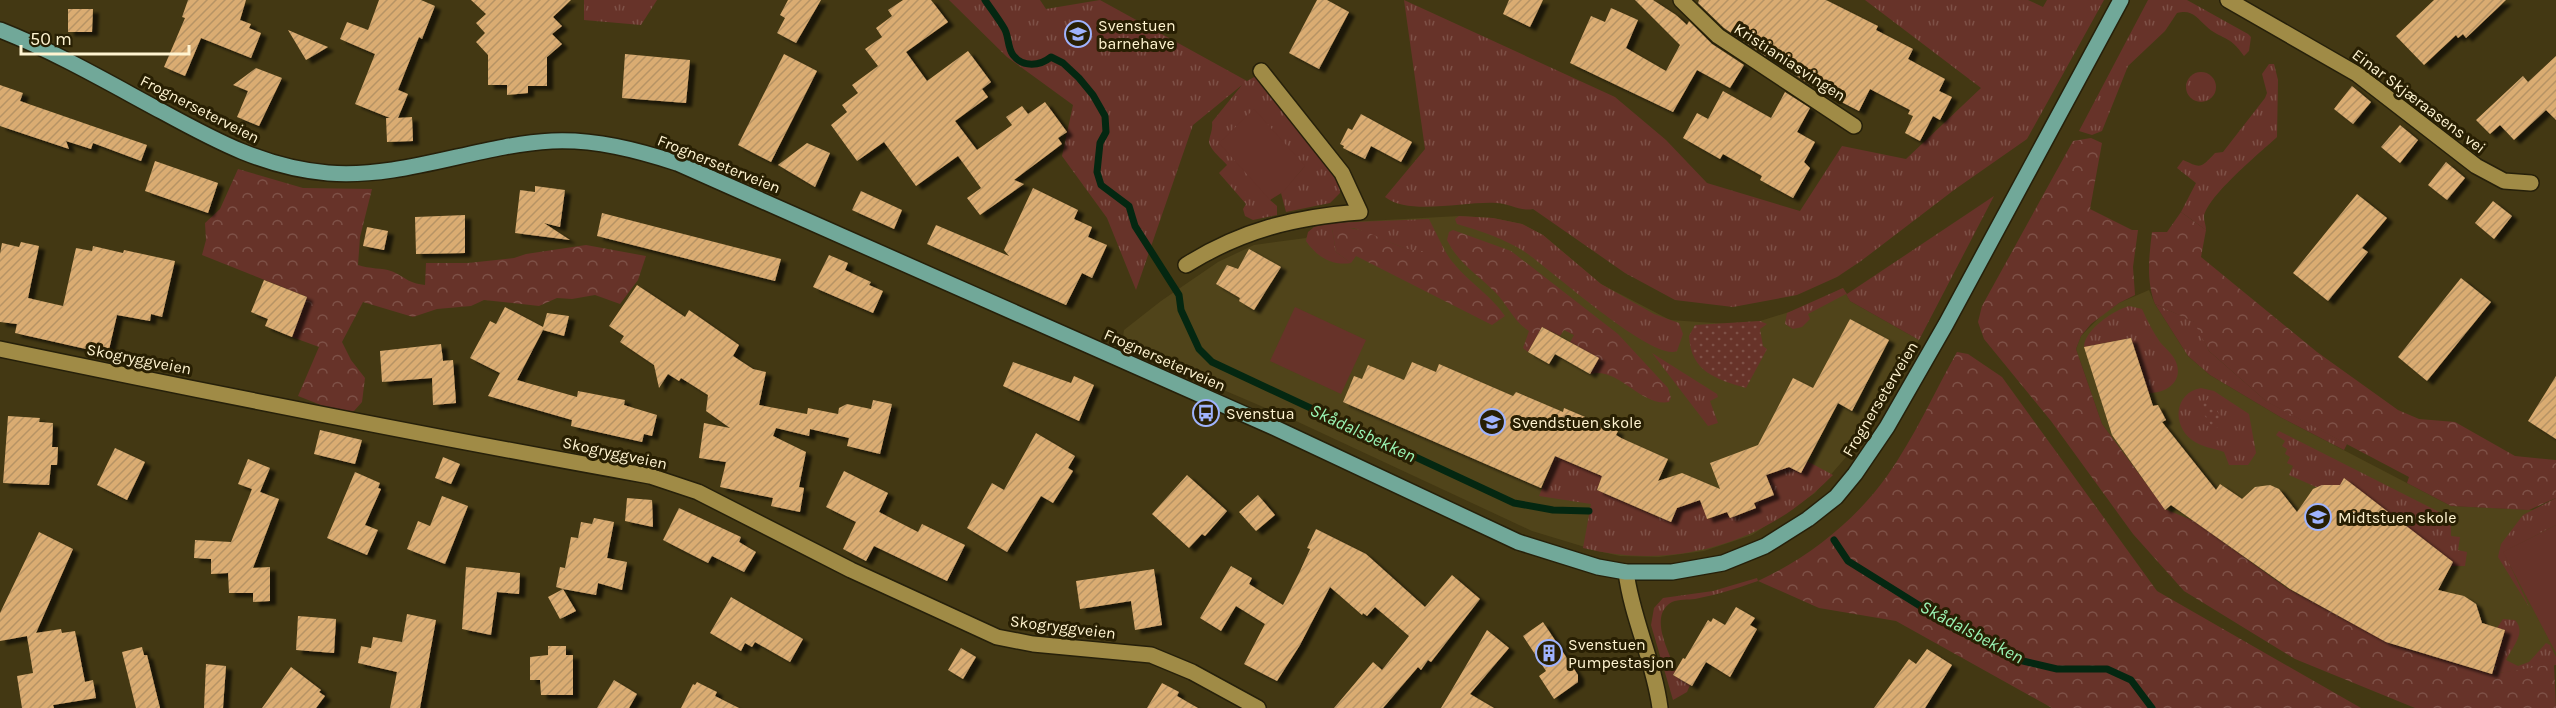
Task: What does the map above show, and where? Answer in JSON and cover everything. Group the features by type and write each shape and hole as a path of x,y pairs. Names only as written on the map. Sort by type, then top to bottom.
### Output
{"main road":[{"name":"Frognerseterveien","path":"0,30 73,64 231,148 274,164 300,170 369,173 530,144 567,141 618,147 677,163 1273,427 1518,542 1571,561 1626,572 1672,572 1699,568 1744,556 1801,524 1842,489 1887,427 1946,324 2121,0"}],"street":[{"name":"Kristianiasvingen","path":"1682,0 1718,36 1854,126"},
{"name":"Einar Skjæraasens vei","path":"2228,0 2357,74 2476,166 2504,181 2531,183"},
{"path":"1186,265 1231,239 1253,231 1325,215 1360,212 1342,173 1262,71"},
{"name":"Skogryggveien","path":"0,350 162,381 259,404 650,476 698,492 851,570 997,637 1033,644 1151,655 1192,672 1258,708"},
{"path":"1626,572 1630,602 1657,686 1660,708"}],"shaded area":[{"name":"Svendstuen skole","path":"1459,216 1493,218 1522,224 1543,235 1601,284 1670,320 1729,324 1760,321 1805,307 1843,288 1850,301 1919,340 1859,442 1815,493 1752,535 1704,551 1659,557 1620,556 1532,531 1296,421 1186,374 1156,354 1123,337 1124,330 1161,301 1218,262 1254,245 1306,238 1314,227 1330,223"},
{"name":"Midtstuen skole","path":"2149,290 2155,304 2188,356 2210,375 2282,418 2451,506 2556,511 2556,665 2492,674 2389,643 2287,588 2194,521 2165,510 2102,424 2076,349 2081,336 2103,314 2119,303"}],"green space":[{"path":"584,0 657,0 641,25 584,20"},
{"path":"949,0 1040,0 1046,9 1100,0 1247,81 1256,76 1339,178 1340,193 1330,203 1286,212 1281,193 1305,166 1270,200 1277,206 1277,215 1253,220 1245,216 1243,209 1246,204 1219,173 1227,165 1213,151 1209,141 1212,122 1242,85 1193,125 1136,290 1107,218 1062,156 1073,105 1007,57"},
{"path":"1404,0 1615,97 1666,140 1707,183 1800,211 1842,146 1906,159 1981,88 1865,0 2028,0 2043,7 2047,0 2104,0 2027,139 1837,277 1797,295 1733,307 1675,300 1625,273 1533,209 1496,203 1408,206 1395,203 1385,197 1425,149"},
{"path":"2148,0 2187,0 2248,34 2251,37 2249,51 2244,56 2234,44 2211,30 2193,15 2186,12 2177,13 2165,31 2128,66 2102,131 2092,135 2079,131"},
{"path":"2269,64 2274,64 2278,80 2277,137 2214,198 2204,217 2206,230 2181,212 2196,183 2177,168 2183,160 2200,166 2215,153 2223,152 2265,98 2267,93 2262,74"},
{"path":"2201,72 2212,76 2216,87 2212,98 2201,102 2190,98 2186,87 2190,76"},
{"path":"1254,109 1305,166 1283,192 1270,200 1219,143"},
{"path":"2091,138 2102,143 2090,209 2132,230 2138,230 2133,267 2135,295 2119,303 2091,324 2081,336 2076,349 2102,424 2165,509 2194,521 2287,588 2389,643 2492,674 2554,664 2556,708 2415,708 2295,659 2184,591 2133,534 2051,421 1984,339 1978,322 1982,306 2073,141"},
{"path":"238,169 303,188 372,189 360,237 358,265 391,271 419,284 425,285 426,263 468,263 514,258 526,254 586,245 646,256 638,280 620,304 595,295 572,299 557,298 539,306 484,300 471,306 437,309 413,317 363,302 342,342 351,360 365,378 362,402 354,411 336,411 298,396 319,347 292,337 307,297 202,255 206,240 205,223 220,209"},
{"path":"1994,196 1919,340 1850,301 1846,294 1808,314 1810,319 1802,327 1793,329 1785,324 1787,313 1843,288 1847,294"},
{"path":"2181,212 2206,230 2201,257 2317,352 2398,410 2419,419 2455,422 2515,456 2556,460 2556,498 2529,510 2451,506 2407,483 2409,477 2267,402 2209,351 2194,322 2155,304 2149,277 2152,232 2167,232"},
{"path":"1459,216 1493,218 1522,224 1543,235 1601,284 1654,314 1679,323 1683,334 1677,351 1664,351 1624,329 1525,252 1492,236 1457,224 1455,219"},
{"path":"1429,219 1444,249 1426,254 1409,250 1354,228 1332,228 1336,252 1351,263 1344,264 1331,262 1320,256 1306,241 1308,232 1314,227 1330,223"},
{"path":"1332,228 1355,229 1418,251 1444,249 1457,267 1505,316 1492,325 1356,256 1351,263 1336,252"},
{"path":"1453,230 1511,251 1618,334 1668,388 1671,398 1669,402 1649,399 1610,376 1600,373 1590,374 1598,358 1570,342 1574,335 1564,330 1560,336 1542,327 1528,352 1523,348 1529,331 1519,323 1500,297 1457,255 1447,240 1449,232"},
{"path":"2155,304 2195,322 2209,351 2266,401 2347,444 2344,450 2282,418 2210,375 2188,356"},
{"path":"2129,306 2142,309 2157,338 2176,362 2177,377 2175,382 2166,389 2149,393 2131,338 2084,347 2085,341 2094,328 2108,316"},
{"path":"1295,307 1366,340 1341,394 1270,361"},
{"path":"1760,321 1767,324 1760,329 1763,346 1767,349 1746,388 1715,377 1700,366 1691,348 1689,336 1695,325"},
{"path":"1957,352 1968,354 2002,377 2157,591 2361,708 2052,708 1896,621 1819,608 1758,581 1795,561 1829,537 1874,492 1906,446"},
{"path":"1652,353 1717,394 1718,397 1710,401 1718,423 1708,426"},
{"path":"2201,388 2214,391 2249,414 2256,453 2248,465 2229,465 2224,452 2192,440 2181,426 2179,410 2181,403 2185,396"},
{"path":"2208,399 2222,418 2218,428 2211,425 2199,407"},
{"path":"2279,431 2451,518 2451,536 2460,537 2458,550 2467,552 2465,566 2450,566 2344,478 2339,488 2330,485 2316,487 2289,475 2293,466 2287,463 2290,457 2285,454 2287,449 2282,446 2285,441 2276,435"},
{"path":"1555,456 1602,476 1597,490 1671,522 1677,508 1700,500 1708,519 1727,512 1730,518 1756,508 1754,503 1773,495 1766,475 1789,467 1801,473 1807,461 1833,475 1807,499 1779,518 1749,534 1718,546 1686,553 1652,556 1618,554 1583,548 1591,504 1539,496"},
{"path":"2556,498 2556,525 2504,552 2529,607 2498,557 2501,544 2523,515"},
{"path":"2556,525 2556,653 2503,552"},
{"path":"1757,578 1758,581 1719,593 1675,601 1665,608 1661,624 1662,634 1676,670 1673,675 1690,685 1687,692 1673,700 1651,625 1654,608 1663,598 1713,591"},
{"path":"2503,619 2515,620 2520,630 2506,660 2518,666 2529,662 2546,643 2550,645 2556,657 2556,665 2492,674 2505,630 2497,628"}],"building":[{"path":"188,0 246,0 240,20 251,24 249,28 261,33 251,58 201,38 185,76 164,67 185,18 182,17"},
{"path":"379,0 421,0 435,6 422,39 419,37 398,90 408,94 398,118 412,117 413,141 387,142 386,118 390,118 355,104 375,54 340,39 347,22 368,30"},
{"path":"471,0 571,0 553,17 562,26 552,34 562,44 547,57 547,86 528,86 528,93 507,95 507,85 488,85 488,55 476,42 485,33 476,23 486,14"},
{"path":"788,0 821,0 796,43 777,33 785,18 780,15"},
{"path":"903,0 931,0 948,22 906,52 927,81 968,51 991,82 982,89 988,97 955,121 977,150 1012,125 1006,117 1022,106 1028,114 1045,102 1067,132 1058,138 1062,144 1014,180 1024,184 980,215 967,198 981,188 958,156 916,186 884,142 857,161 831,125 847,112 842,105 858,93 852,85 878,66 865,49 882,37 876,28 892,16 888,10"},
{"path":"1317,0 1327,0 1349,12 1319,69 1289,53"},
{"path":"1509,0 1543,0 1530,27 1503,14"},
{"path":"1635,0 1653,0 1687,25 1689,21 1712,44 1744,65 1730,88 1697,70 1673,112 1570,63 1591,16 1605,22 1611,8 1638,20 1626,48 1666,71 1680,45"},
{"path":"1699,0 1826,0 1878,26 1876,30 1913,49 1908,59 1945,79 1939,91 1952,97 1940,120 1933,116 1920,141 1905,133 1913,116 1908,114 1910,110 1870,89 1859,111 1820,91 1795,75 1797,72 1767,57 1724,28 1698,3"},
{"path":"2434,0 2506,0 2466,38 2463,34 2458,38 2456,35 2424,65 2396,36"},
{"path":"68,9 93,9 92,32 68,32"},
{"path":"288,30 328,47 306,60"},
{"path":"625,54 690,60 686,103 622,98"},
{"path":"784,54 817,71 771,162 738,145"},
{"path":"2556,56 2556,120 2546,110 2514,140 2500,125 2490,134 2476,120 2523,76 2528,82"},
{"path":"256,68 282,78 259,126 237,117 248,91 233,85"},
{"path":"0,85 23,93 20,101 147,145 141,161 93,143 91,149 66,141 69,149 0,126"},
{"path":"2352,86 2371,102 2353,124 2334,109"},
{"path":"1723,91 1771,118 1785,92 1810,108 1797,132 1815,142 1804,162 1810,168 1793,198 1760,180 1762,176 1723,154 1720,159 1683,138 1697,113 1708,119"},
{"path":"1361,114 1412,142 1401,162 1371,146 1365,159 1343,148 1344,146 1340,144 1348,128 1352,130"},
{"path":"2400,125 2418,140 2400,163 2381,147"},
{"path":"807,143 830,153 815,187 778,165"},
{"path":"155,161 218,183 208,213 145,191"},
{"path":"2446,162 2465,178 2447,200 2428,185"},
{"path":"535,186 565,190 560,227 544,223 570,240 515,233 520,190 535,192"},
{"path":"1033,188 1078,210 1074,219 1092,227 1088,237 1107,245 1092,278 1082,273 1066,305 927,244 936,225 1009,256 1004,250"},
{"path":"861,191 902,210 894,229 852,210"},
{"path":"2357,194 2387,218 2362,248 2368,252 2328,301 2293,273"},
{"path":"2493,201 2512,216 2494,239 2475,223"},
{"path":"602,213 781,259 775,281 597,236"},
{"path":"465,215 465,253 416,254 415,217"},
{"path":"367,227 388,231 384,250 363,246"},
{"path":"21,242 39,246 28,298 63,306 76,248 92,251 93,246 123,253 124,250 175,261 162,317 151,314 150,321 117,315 108,354 15,333 17,324 0,322 0,254 2,243 19,247"},
{"path":"1249,249 1281,267 1254,310 1239,301 1240,298 1216,284 1227,265 1238,269"},
{"path":"829,255 848,263 845,270 871,282 869,285 883,291 873,313 813,287"},
{"path":"2461,278 2491,302 2427,381 2398,357"},
{"path":"264,280 307,297 292,337 265,326 268,319 251,312"},
{"path":"637,285 685,317 689,310 739,345 733,356 753,369 766,372 759,405 807,414 808,408 838,414 839,408 847,404 871,409 873,400 892,404 880,454 847,446 849,438 810,429 809,436 776,428 773,436 806,452 799,487 804,488 800,512 771,506 773,498 720,487 726,462 699,458 704,423 730,428 706,411 708,395 681,378 679,381 668,374 659,388 654,365 620,342 624,336 609,326"},
{"path":"505,307 543,327 547,313 569,316 564,336 543,330 517,380 577,397 578,391 625,400 624,405 657,415 652,436 644,434 642,442 571,426 572,420 488,396 500,373 470,358 490,321 496,324"},
{"name":"Svendstuen skole","path":"1850,319 1889,340 1852,411 1838,403 1801,473 1789,467 1766,475 1774,495 1754,503 1756,508 1730,518 1727,512 1707,519 1700,500 1677,508 1671,522 1597,490 1602,476 1555,456 1541,488 1343,402 1354,376 1362,379 1368,365 1404,380 1412,362 1436,372 1439,364 1513,396 1516,392 1563,412 1564,408 1618,431 1616,435 1621,438 1668,459 1658,481 1682,473 1720,489 1710,463 1758,445 1793,378 1813,388"},
{"path":"1542,327 1599,358 1590,374 1555,354 1549,364 1528,352"},
{"path":"2131,338 2153,406 2158,405 2166,420 2162,422 2216,490 2220,484 2242,499 2255,487 2270,485 2279,489 2297,512 2313,489 2322,485 2340,485 2344,478 2453,562 2438,590 2464,596 2476,604 2482,623 2505,630 2492,674 2386,642 2290,589 2171,505 2165,510 2112,435 2084,347"},
{"path":"441,344 443,361 453,360 456,403 433,405 432,378 382,382 380,351"},
{"path":"1013,362 1071,383 1074,376 1094,385 1079,421 1003,386"},
{"path":"2556,376 2556,439 2528,421"},
{"path":"8,416 40,418 39,422 53,423 52,447 58,447 57,465 51,465 49,485 3,483"},
{"path":"320,430 362,440 355,464 314,454"},
{"path":"1036,433 1075,456 1068,468 1073,471 1053,503 1041,496 1007,552 967,528 992,483 1004,490"},
{"path":"115,448 145,462 127,500 97,485"},
{"path":"443,457 460,464 451,484 435,478"},
{"path":"248,459 270,468 260,492 279,499 253,568 270,567 270,601 253,602 253,593 229,593 228,573 211,574 211,559 194,558 195,540 231,542 252,489 238,484"},
{"path":"844,471 888,493 879,512 918,532 922,524 965,545 947,581 874,546 866,561 843,549 856,522 826,507"},
{"path":"355,472 380,483 378,488 381,489 365,525 378,530 367,555 327,538"},
{"path":"1187,475 1227,511 1205,536 1202,534 1189,548 1152,514"},
{"path":"1258,495 1275,515 1256,531 1239,512"},
{"path":"442,496 468,506 445,564 407,549 418,521 430,526"},
{"path":"627,498 652,500 653,527 625,521"},
{"path":"679,508 741,537 739,542 756,552 744,572 712,556 708,563 663,540"},
{"path":"594,518 614,522 607,558 627,562 622,590 598,583 596,595 556,587 560,567 565,568 571,537 578,538 581,522 592,524"},
{"path":"1316,529 1366,554 1425,607 1452,575 1480,599 1431,662 1428,660 1421,670 1418,667 1383,708 1334,708 1373,662 1382,670 1409,636 1375,607 1367,616 1363,613 1362,615 1330,587 1300,645 1277,681 1244,664 1265,624 1236,606 1221,631 1200,618 1231,566 1252,578 1249,584 1283,605 1310,549 1307,548"},
{"path":"39,532 73,549 36,633 61,629 62,633 75,631 85,682 93,680 96,698 53,705 54,708 22,708 17,676 33,673 27,636 0,641 0,613"},
{"path":"466,567 520,573 519,594 497,592 491,635 462,629"},
{"path":"1154,569 1162,625 1135,630 1131,601 1080,609 1076,581"},
{"path":"563,589 576,611 560,619 548,597"},
{"path":"731,597 803,639 790,662 755,642 752,647 745,643 741,651 710,633"},
{"path":"1736,607 1755,618 1750,625 1757,629 1730,677 1706,662 1692,686 1673,675 1708,620 1711,622 1713,618 1725,625"},
{"path":"407,614 436,620 420,708 390,708 397,672 358,663 361,646 371,648 373,637 402,642"},
{"path":"298,616 336,619 334,653 296,650"},
{"name":"Svenstuen Pumpestasjon","path":"1543,622 1578,675 1578,682 1554,699 1539,676 1546,671 1523,636"},
{"path":"1487,630 1509,648 1470,694 1494,708 1441,708"},
{"path":"548,646 566,646 566,655 573,655 573,695 541,695 540,680 530,680 530,657 548,655"},
{"path":"142,647 144,655 147,655 160,708 136,708 122,652"},
{"path":"961,648 976,657 963,679 948,670"},
{"path":"1927,649 1952,665 1925,708 1874,708 1909,659 1916,664"},
{"path":"206,664 226,666 223,708 204,708"},
{"path":"291,667 321,690 319,692 325,696 316,708 262,708"},
{"path":"614,680 637,694 629,708 597,708"},
{"path":"697,682 717,692 715,696 739,708 681,708 693,684"},
{"path":"1162,683 1179,692 1177,696 1198,708 1147,708"}],"waterway":[{"name":"Skådalsbekken","path":"985,0 1006,31 1011,52 1017,59 1027,64 1037,64 1051,57 1063,63 1093,95 1105,116 1106,132 1100,143 1097,172 1101,185 1129,206 1135,226 1179,295 1181,310 1199,349 1212,362 1514,503 1553,510 1589,511"},
{"name":"Skådalsbekken","path":"1834,540 1848,561 1949,624 2023,661 2057,669 2107,669 2131,680 2152,708"}],"place":[{"name":"Svenstuen barnehave","path":"1078,34"},
{"name":"Svenstua","path":"1206,413"},
{"name":"Svendstuen skole","path":"1492,422"},
{"name":"Midtstuen skole","path":"2318,517"},
{"name":"Svenstuen Pumpestasjon","path":"1549,653"}]}
